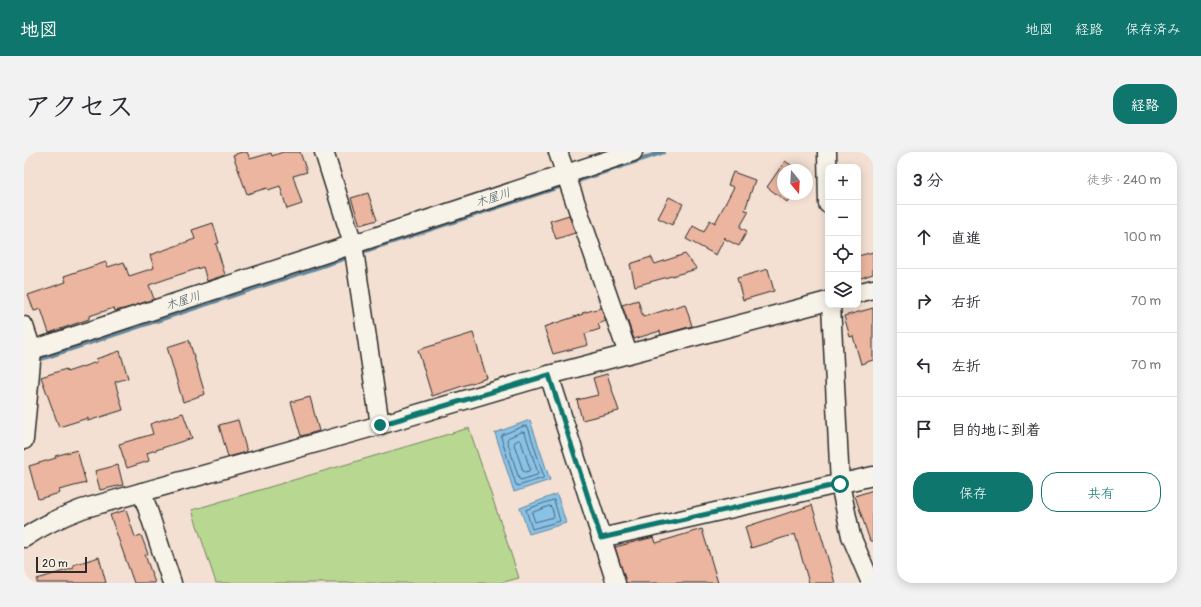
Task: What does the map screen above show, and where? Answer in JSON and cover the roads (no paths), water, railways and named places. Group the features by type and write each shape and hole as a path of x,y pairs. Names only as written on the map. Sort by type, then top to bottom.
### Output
{"street":[{"path":"324,152 353,244 380,425"},
{"path":"558,152 628,354"},
{"path":"30,354 353,244 633,152"},
{"path":"827,152 828,200"},
{"path":"861,292 873,289"},
{"path":"24,538 56,519 82,509 380,425 549,375 825,303"},
{"path":"831,308 840,484 851,536 870,583"},
{"path":"24,326 30,354 24,440"},
{"path":"549,375 616,583"},
{"path":"601,538 873,476"},
{"path":"142,492 172,583"}],"water":[{"path":"530,420 550,480 514,492 495,433"},
{"path":"557,494 566,523 529,534 520,508"}],"waterway":[{"name":"木屋川","path":"574,182 663,152"},
{"name":"木屋川","path":"361,252 564,185"},
{"name":"木屋川","path":"34,359 40,359 348,257"}]}
